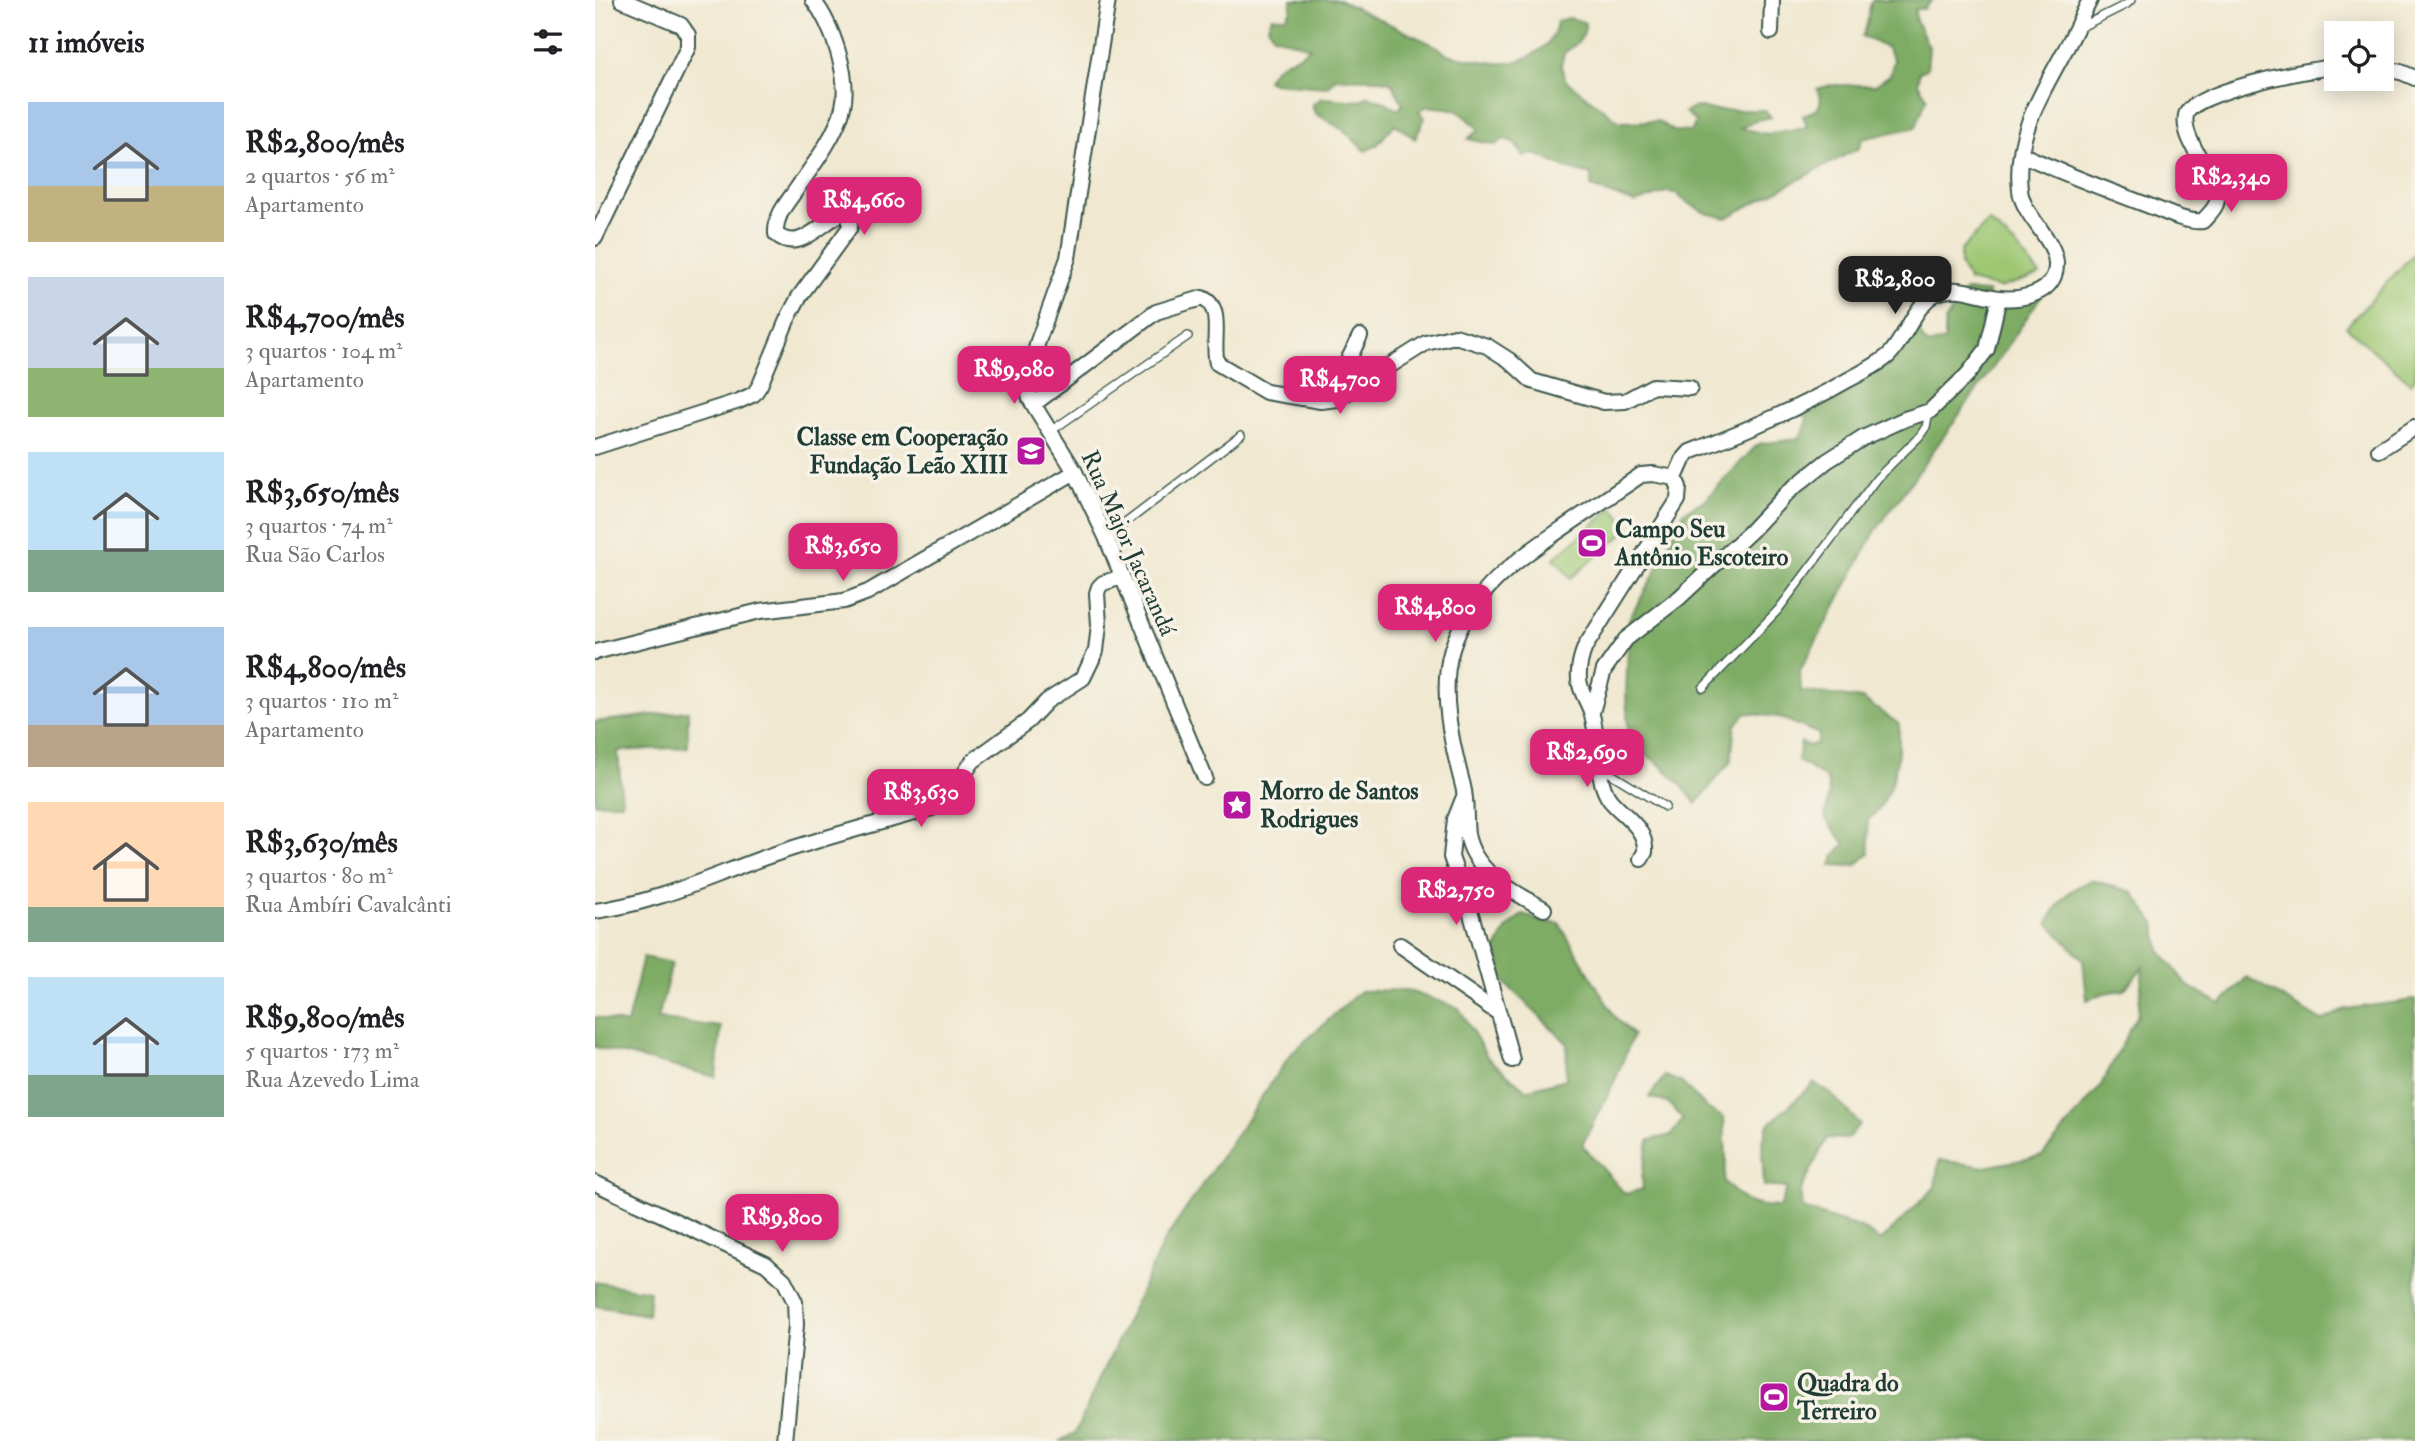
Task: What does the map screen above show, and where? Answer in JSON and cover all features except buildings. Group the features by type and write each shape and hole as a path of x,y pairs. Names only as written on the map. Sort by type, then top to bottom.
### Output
{"street":[{"path":"595,238 688,47 688,35 681,25 622,0"},
{"path":"595,447 754,394 766,376 787,320 799,297 850,227 850,215 845,212 799,241 783,240 776,234 780,212 823,148 843,107 845,87 834,37 813,0"},
{"name":"Rua Major Jacarandá","path":"1108,0 1068,258 1031,365 1027,385 1034,404 1075,472 1106,537 1205,778"},
{"path":"1771,32 1772,0"},
{"path":"1641,859 1646,845 1643,837 1609,799 1600,766 1592,712 1583,697 1579,680 1585,647 1678,500 1679,487 1675,478 1690,452 1755,426 1829,391 1888,355 1927,300 1939,292 1965,291 1999,298 2027,296 2038,293 2049,285 2055,274 2056,264 2053,252 2025,208 2020,191 2021,154 2026,125 2038,98 2090,0"},
{"path":"2021,154 2175,215 2203,222 2216,205 2218,193 2188,136 2185,126 2188,109 2193,103 2220,92 2324,67"},
{"path":"2394,71 2415,78"},
{"path":"1034,404 1156,312 1202,298 1208,300 1215,309 1217,363 1266,392 1318,400 1337,399 1426,343 1449,337 1465,338 1487,346 1509,360 1532,381 1604,402 1625,401 1653,386 1690,388"},
{"path":"1592,712 1604,670 1626,639 1679,598 1751,531 1788,492 1827,461 1863,438 1930,411 1968,374 1987,349 1999,298"},
{"path":"1318,400 1343,371 1360,336"},
{"path":"2379,450 2415,427"},
{"path":"595,652 760,611 844,601 868,592 1075,472"},
{"path":"1544,909 1507,888 1482,867 1473,851 1468,835 1465,795 1451,737 1447,694 1451,651 1463,621 1485,589 1514,562 1640,475 1653,474 1675,478"},
{"path":"595,911 682,890 769,856 945,802 973,761 1028,721 1047,701 1083,678 1096,652 1100,625 1097,593 1099,587 1122,577"},
{"path":"1465,795 1455,819 1451,857 1471,914 1512,1060"},
{"path":"1400,945 1497,1012"},
{"path":"595,1183 766,1264 785,1280 795,1302 796,1325 785,1441"}],"lane":[{"path":"2075,30 2130,0"},
{"path":"1050,432 1188,336"},
{"path":"1703,688 1778,610 1877,478 1919,437 1926,427 1930,411"},
{"path":"1106,537 1241,435"},
{"path":"1600,766 1665,807"}],"green space":[{"path":"1291,0 1339,0 1438,47 1446,54 1495,63 1529,57 1550,40 1557,22 1574,19 1585,23 1585,29 1579,41 1564,53 1561,65 1565,80 1620,122 1657,121 1674,131 1691,132 1696,122 1685,112 1696,107 1714,110 1765,110 1771,117 1740,128 1767,134 1807,127 1803,115 1818,109 1821,100 1817,89 1831,85 1875,85 1890,75 1894,60 1887,48 1862,36 1873,0 1932,0 1924,9 1915,9 1916,21 1929,47 1927,69 1919,72 1918,83 1927,97 1916,127 1862,139 1859,148 1726,218 1706,213 1676,193 1666,192 1635,203 1591,187 1591,175 1566,168 1536,154 1524,156 1513,142 1505,139 1495,145 1468,139 1479,129 1462,114 1448,108 1428,106 1419,111 1425,118 1415,139 1395,124 1376,146 1365,151 1346,132 1315,113 1312,105 1322,98 1360,101 1368,96 1398,110 1403,104 1391,82 1335,78 1328,87 1273,83 1267,80 1281,64 1310,47 1273,36 1268,26 1272,17 1286,17 1291,10"},
{"path":"1989,221 2018,248 2040,275 1999,288 1969,281 1960,265 1960,251"},
{"path":"2415,252 2415,378 2411,383 2346,327"},
{"path":"1965,291 1988,292 1990,307 2041,296 1875,532 1800,671 1801,691 1862,699 1899,724 1894,776 1884,800 1868,820 1869,853 1855,866 1831,865 1835,855 1845,844 1825,818 1829,793 1827,779 1798,761 1801,742 1809,746 1817,743 1819,734 1779,717 1746,713 1735,725 1731,761 1696,804 1682,785 1629,742 1626,695 1629,619 1684,512 1706,499 1758,444 1798,439 1805,429 1807,415 1786,414 1868,364 1921,316 1920,332 1928,345 1945,340 1945,321"},
{"name":"Campo Seu Antônio Escoteiro","path":"1613,508 1630,528 1571,578 1554,558"},
{"path":"688,711 688,747 618,751 622,803 595,803 595,722"},
{"path":"2092,880 2133,892 2155,924 2160,950 2187,985 2221,1004 2247,977 2322,1021 2346,1009 2415,1000 2415,1441 1060,1441 1075,1433 1163,1243 1290,1055 1360,991 1406,990 1459,1008 1488,1058 1526,1090 1566,1079 1567,1043 1504,982 1495,951 1507,928 1523,914 1539,921 1559,923 1615,1017 1633,1035 1616,1078 1582,1145 1625,1194 1643,1189 1642,1177 1649,1140 1671,1135 1683,1119 1668,1103 1649,1097 1665,1076 1681,1082 1707,1108 1724,1118 1724,1182 1748,1202 1780,1207 1787,1188 1764,1186 1762,1146 1767,1126 1814,1083 1830,1093 1860,1124 1847,1139 1827,1138 1800,1192 1803,1209 1861,1228 1881,1241 1935,1187 1939,1160 1984,1167 2042,1156 2100,1087 2138,1014 2143,967 2124,990 2104,993 2087,1000 2083,960 2048,923 2065,896"},
{"path":"643,957 672,963 658,1019 721,1027 716,1077 595,1047 595,1017 627,1024"},
{"path":"595,1282 650,1291 648,1315 595,1306"}],"place":[{"name":"Classe em Cooperação Fundação Leão XIII","path":"1031,451"},
{"name":"Campo Seu Antônio Escoteiro","path":"1592,543"},
{"name":"Morro de Santos Rodrigues","path":"1237,805"},
{"name":"Quadra do Terreiro","path":"1774,1397"}]}
